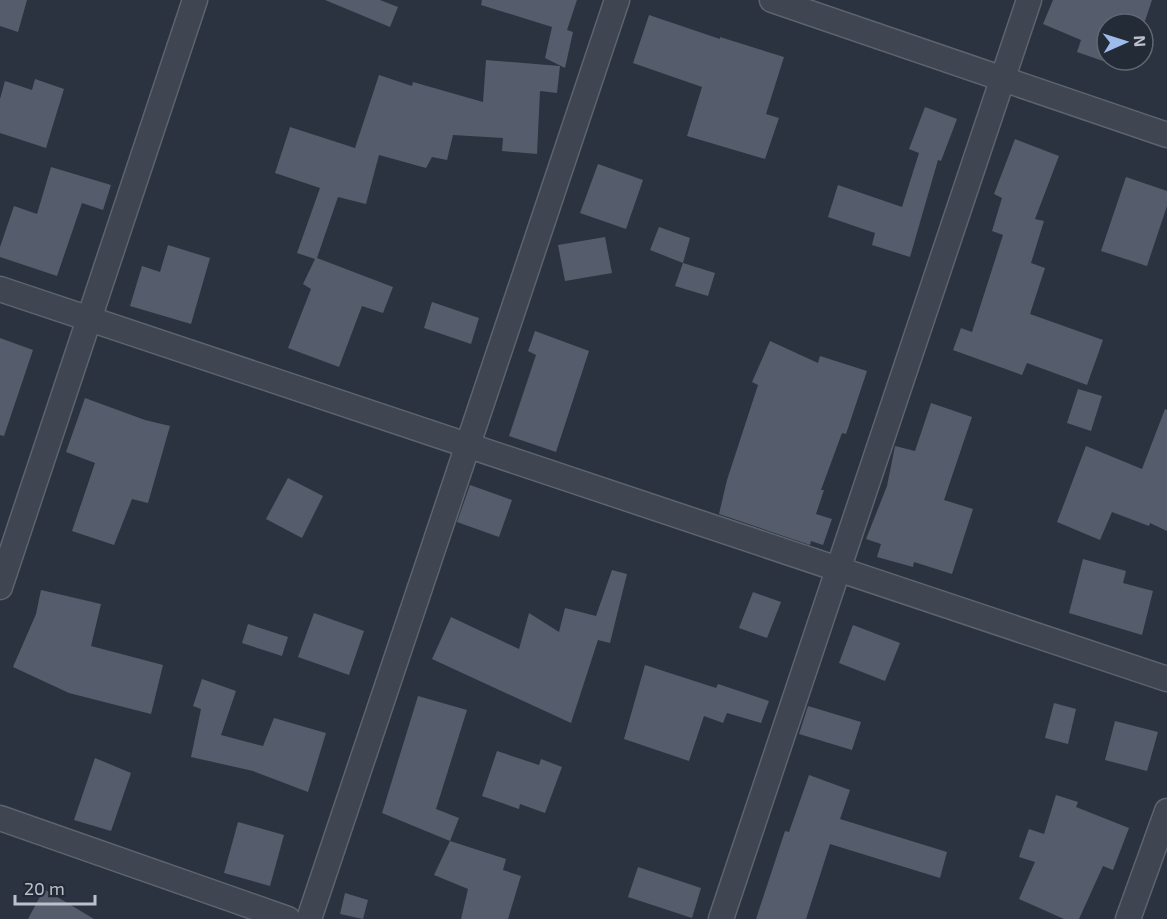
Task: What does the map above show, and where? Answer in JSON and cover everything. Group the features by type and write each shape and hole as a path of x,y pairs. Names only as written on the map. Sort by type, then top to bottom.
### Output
{"street":[{"path":"0,587 195,0"},
{"path":"309,919 617,0"},
{"path":"772,0 1167,135"},
{"path":"721,919 1029,0"},
{"path":"0,289 1167,679"},
{"path":"1128,919 1167,811"},
{"path":"0,818 288,919"}],"building":[{"path":"0,0 27,0 18,32 0,26"},
{"path":"325,0 380,0 398,7 390,27"},
{"path":"482,0 577,0 567,30 573,32 565,68 545,58 552,27 481,5"},
{"path":"1053,0 1152,0 1148,12 1095,12 1095,58 1077,52 1081,40 1043,24"},
{"path":"649,15 720,39 720,37 784,57 766,114 779,118 765,159 687,136 702,87 633,63"},
{"path":"486,60 560,66 557,93 540,91 537,154 502,151 503,138 453,135 447,160 432,157 426,168 379,155 366,204 338,197 317,258 393,287 383,313 362,306 339,367 288,348 311,289 303,284 315,259 297,253 320,188 275,173 290,127 355,148 379,75 412,86 413,82 483,102"},
{"path":"35,79 64,89 46,148 0,133 0,99 5,81 32,90"},
{"path":"925,107 957,119 941,161 938,160 910,257 872,245 875,233 828,217 838,185 902,207 919,153 909,149"},
{"path":"1015,139 1059,156 1035,219 1044,221 1031,263 1045,268 1030,314 1103,340 1087,385 1027,363 1022,375 953,350 961,328 972,332 1003,235 992,231 1002,198 994,194"},
{"path":"598,164 643,180 626,229 580,213"},
{"path":"51,167 111,185 103,210 82,203 57,276 0,257 0,247 14,206 37,214"},
{"path":"1126,177 1167,191 1167,206 1147,266 1101,251"},
{"path":"659,227 690,238 683,263 650,250"},
{"path":"605,237 612,273 565,281 558,245"},
{"path":"168,245 210,258 191,324 130,306 142,266 160,272"},
{"path":"683,263 715,273 708,296 675,286"},
{"path":"432,302 479,318 471,344 424,328"},
{"path":"535,331 589,351 556,452 509,436 536,355 528,351"},
{"path":"0,338 33,350 4,436 0,435"},
{"path":"770,341 818,363 820,356 867,371 846,434 842,433 821,490 824,490 816,514 832,519 823,545 811,541 810,545 719,514 727,480 758,385 752,382"},
{"path":"1078,389 1102,396 1091,431 1067,423"},
{"path":"85,398 145,420 170,426 148,503 132,499 114,545 72,531 95,463 66,452"},
{"path":"931,403 972,417 944,500 973,509 952,574 914,562 913,567 877,557 881,544 866,539 887,486 895,446 915,451"},
{"path":"1165,409 1167,410 1167,531 1150,523 1149,526 1112,512 1100,540 1057,522 1086,446 1142,469"},
{"path":"288,478 323,496 302,538 266,519"},
{"path":"470,485 512,500 499,537 457,522"},
{"path":"1083,559 1126,571 1123,583 1153,591 1142,635 1069,613"},
{"path":"612,570 627,574 610,643 598,640 571,723 432,659 451,617 519,649 529,613 559,632 565,608 596,616"},
{"path":"41,590 101,604 91,646 163,665 151,714 69,693 13,667 36,614"},
{"path":"753,592 781,602 767,638 739,628"},
{"path":"314,613 364,631 349,675 298,657"},
{"path":"248,624 288,637 282,656 242,643"},
{"path":"853,625 900,643 885,681 839,663"},
{"path":"645,665 716,688 718,684 769,701 761,723 727,713 723,723 704,716 689,761 624,739"},
{"path":"202,679 236,691 221,735 263,746 274,718 326,733 308,792 253,771 191,757 201,709 193,706"},
{"path":"418,696 467,710 436,809 459,818 450,841 382,813"},
{"path":"1054,703 1076,709 1068,744 1045,738"},
{"path":"808,706 861,722 852,750 799,734"},
{"path":"1115,721 1158,732 1147,771 1105,760"},
{"path":"497,751 539,765 541,759 562,767 545,813 520,804 519,809 482,796"},
{"path":"95,758 131,773 111,831 74,820"},
{"path":"809,775 850,790 840,819 947,852 940,878 830,844 806,919 756,919 785,831 789,832"},
{"path":"1056,795 1078,802 1076,807 1129,828 1113,870 1103,866 1079,919 1064,919 1019,899 1035,862 1019,857 1029,829 1044,834"},
{"path":"238,822 284,835 270,886 224,873"},
{"path":"450,841 506,859 503,870 521,876 508,919 461,919 468,889 434,875"},
{"path":"638,867 701,888 692,918 628,897"},
{"path":"44,889 94,919 28,919"},
{"path":"345,893 368,900 363,919 340,914"}]}
